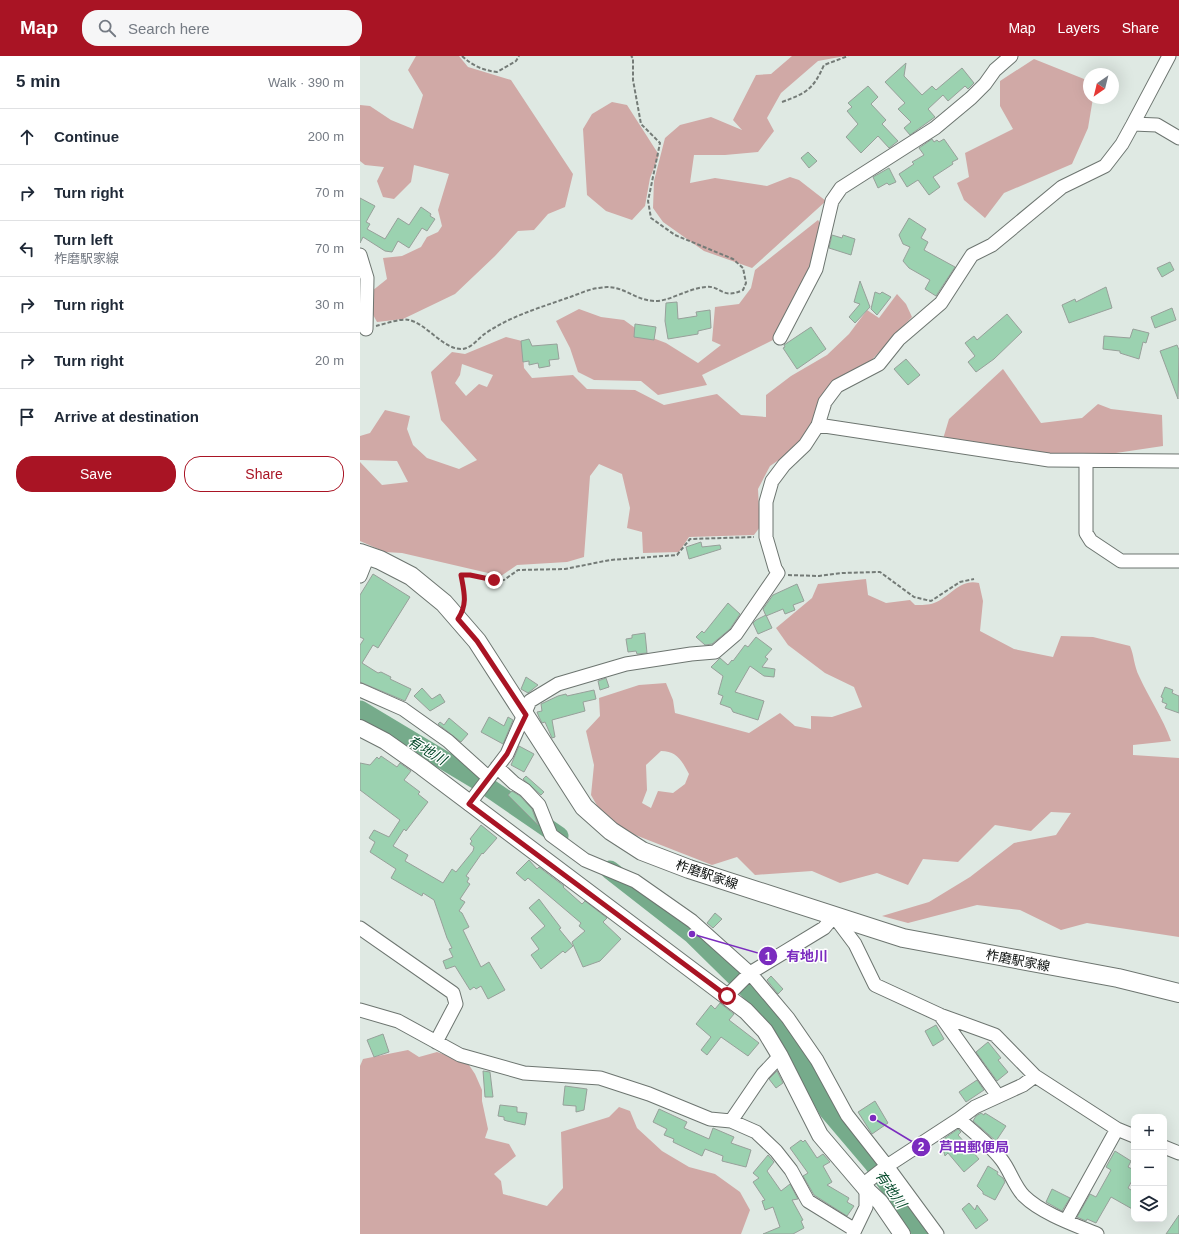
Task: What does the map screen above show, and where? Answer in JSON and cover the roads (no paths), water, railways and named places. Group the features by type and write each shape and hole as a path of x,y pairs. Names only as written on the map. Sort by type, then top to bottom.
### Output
{"main road":[{"name":"柞磨駅家線","path":"364,555 380,560 411,576 444,603 477,641 584,807 611,831 642,851 903,938 1118,978 1179,993"}],"street":[{"path":"780,338 816,269 832,200 841,188 935,128 971,98 985,84 995,70 1011,56"},
{"path":"471,802 507,754 526,715 530,701 558,684 626,664 691,654 715,652 736,634 752,613 778,573 774,568 766,537 766,502 772,481 784,465 805,445 818,425 825,402 838,386 879,364 899,339 941,303 972,255 992,245 1062,187 1105,166 1122,144 1168,56"},
{"path":"1133,124 1158,125 1179,138"},
{"path":"360,255 367,278 366,329"},
{"path":"818,425 1049,460 1179,461"},
{"path":"1086,461 1086,533 1091,541 1121,561 1179,561"},
{"path":"360,576 364,555"},
{"path":"360,690 403,709 448,741 489,778"},
{"path":"360,728 385,741 471,802 746,1011 760,1026 780,1056 820,1134 867,1185 902,1234"},
{"path":"497,767 514,783 526,790 539,805 551,836 585,860 635,881 692,921 750,973 788,1018 817,1060 847,1115 937,1234"},
{"path":"727,996 750,973 824,928 834,916 855,944 874,985 940,1014 995,1035 1035,1076 1116,1129 1131,1135"},
{"path":"360,928 454,993 456,1004 436,1042"},
{"path":"360,1010 398,1021 460,1055 524,1073 600,1078 649,1094 710,1119 731,1121 756,1132 776,1150 791,1170 808,1201 854,1232 866,1207 867,1185 887,1166 959,1120 975,1107 1023,1084 1035,1076"},
{"path":"940,1014 998,1096"},
{"path":"731,1121 764,1074 780,1056"},
{"path":"959,1120 981,1138 1001,1159 1023,1196 1034,1204 1066,1221 1097,1234"},
{"path":"1066,1221 1116,1129"},
{"path":"1167,1148 1179,1153"}],"waterway":[{"name":"有地川","path":"360,710 482,783 559,836"},
{"name":"有地川","path":"610,870 692,934 755,996 779,1025 828,1110 873,1163 923,1234"}],"place":[{"name":"有地川","path":"692,934"},
{"name":"芦田郵便局","path":"873,1118"}]}
